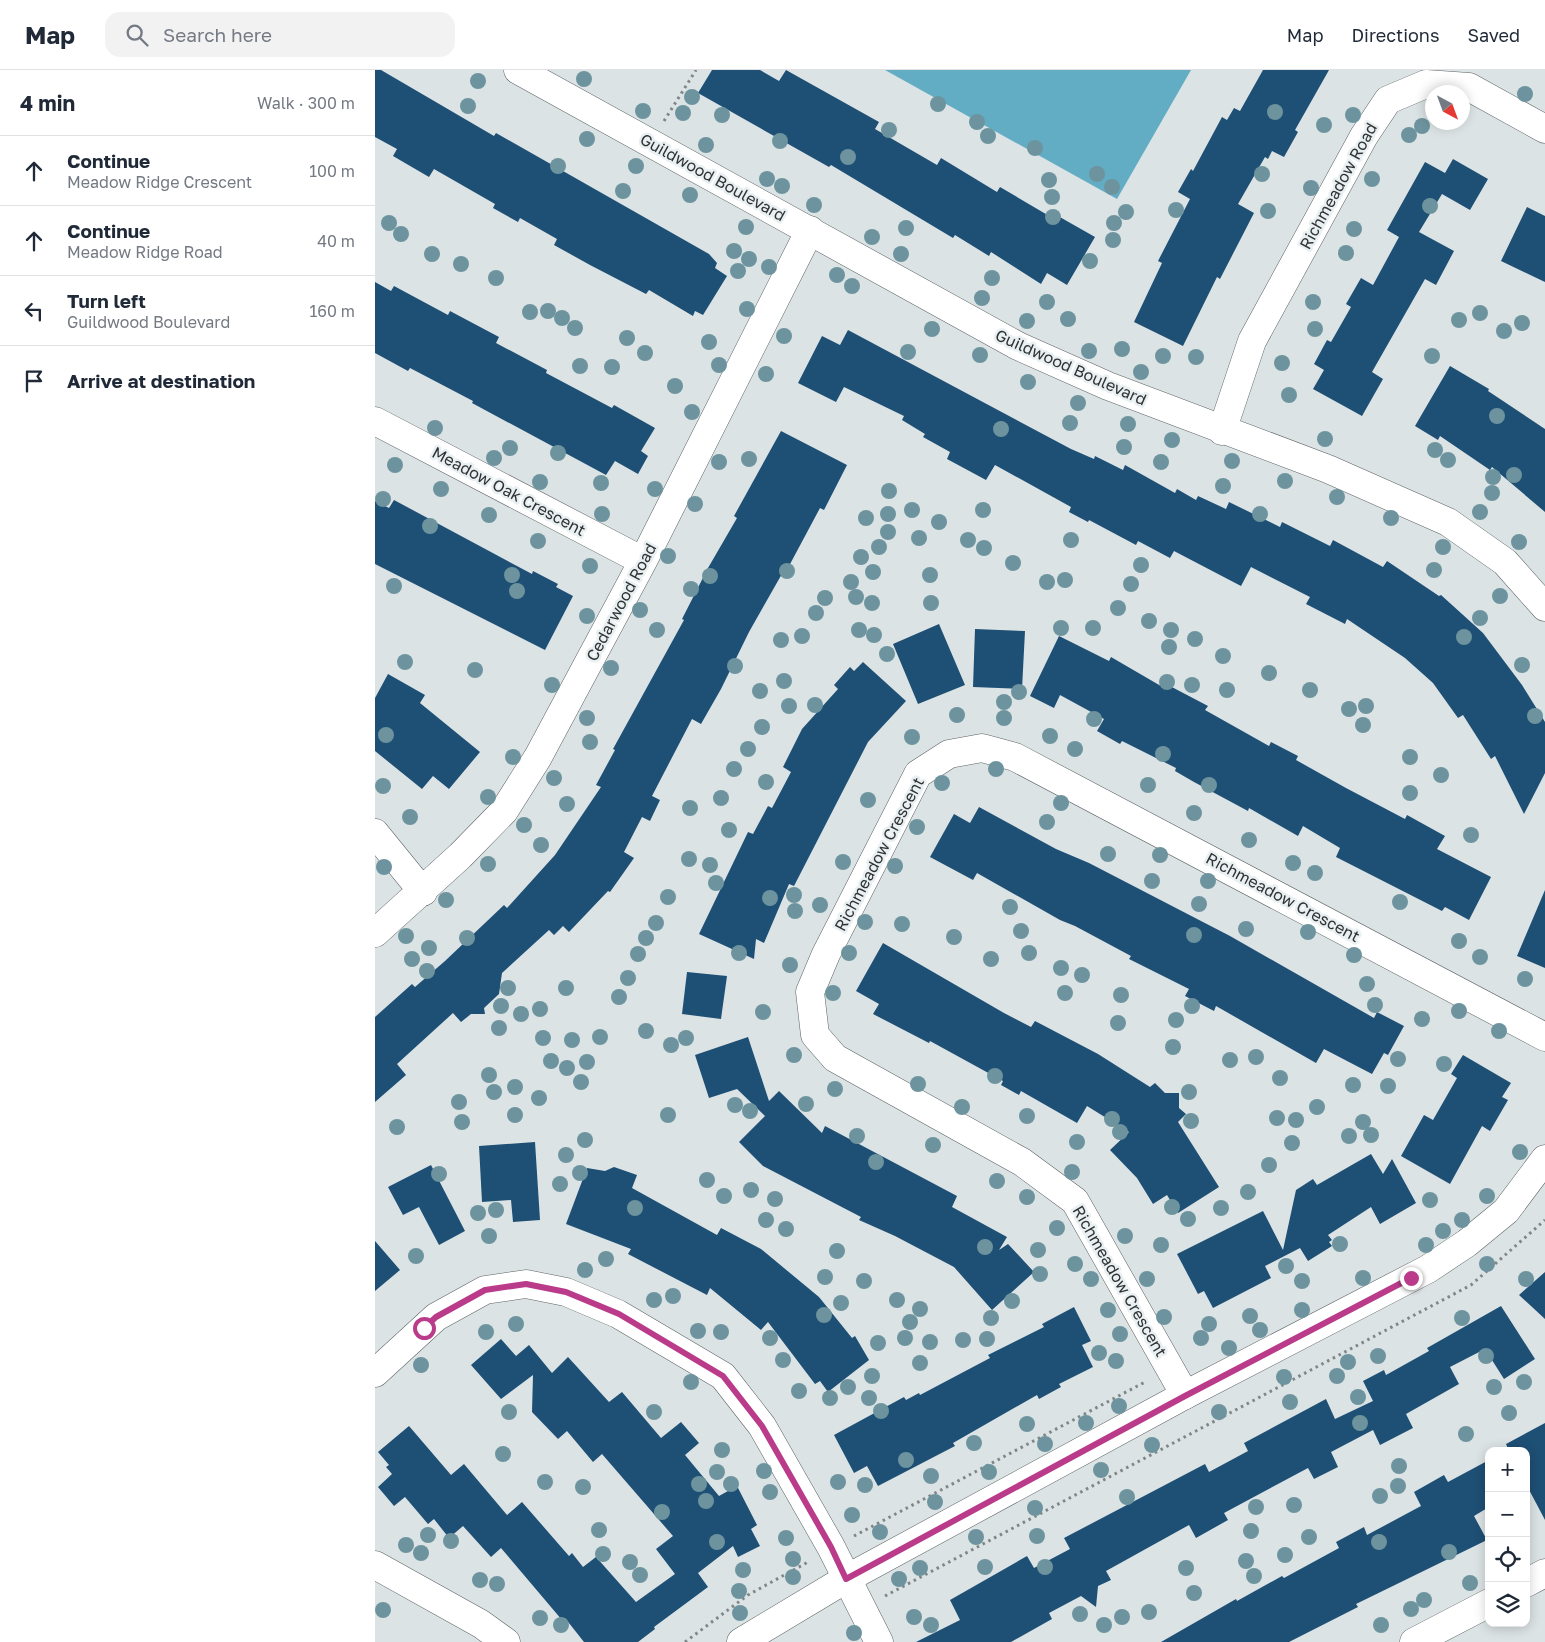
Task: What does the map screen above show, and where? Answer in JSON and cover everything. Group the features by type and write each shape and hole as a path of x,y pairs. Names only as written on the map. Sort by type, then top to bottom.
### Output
{"street":[{"name":"Guildwood Boulevard","path":"518,70 1018,346 1108,386 1222,431 1328,469 1447,522 1505,562 1545,607"},
{"name":"Richmeadow Road","path":"1222,431 1252,340 1364,136 1388,100 1426,84 1469,87 1545,129"},
{"name":"Cedarwood Road","path":"375,933 423,892 504,811 538,757 643,561 809,230"},
{"name":"Meadow Oak Crescent","path":"375,421 643,561"},
{"name":"Richmeadow Crescent","path":"1185,1396 1075,1201 1022,1162 835,1058 815,1035 810,992 826,954 918,774 949,754 982,748 1015,757 1545,1036"},
{"path":"375,834 423,892"},
{"path":"741,1642 846,1579 1185,1396 1428,1269 1467,1244 1506,1211 1545,1159"},
{"path":"375,1373 436,1317 485,1290 526,1284 566,1292 619,1314 723,1376 762,1426 831,1547 879,1642"},
{"path":"375,1565 481,1624 506,1642"},
{"path":"1528,1582 1545,1573"},
{"path":"1414,1642 1485,1605"}],"path":[{"path":"651,144 696,70"},
{"path":"880,1599 1471,1285 1545,1220"},
{"path":"851,1537 1145,1382"},
{"path":"685,1642 748,1594 811,1560"}],"shaded area":[{"path":"885,70 1191,70 1117,199"}],"building":[{"path":"375,70 381,70 494,136 496,133 709,254 717,263 715,268 727,276 703,315 695,311 693,316 649,290 646,294 554,245 557,239 520,218 518,222 493,208 495,204 434,169 429,177 393,156 397,149 375,137"},
{"path":"712,70 760,70 779,81 786,70 879,122 875,129 937,165 941,158 997,192 1000,187 1056,220 1058,216 1095,237 1067,285 1047,273 1041,284 991,252 989,256 955,235 953,238 831,165 829,167 698,93"},
{"path":"1263,70 1329,70 1295,130 1298,132 1284,157 1272,151 1268,159 1265,157 1238,204 1254,213 1220,279 1217,277 1183,346 1134,322 1162,263 1158,261 1190,199 1178,192 1191,169 1193,171 1222,117 1227,120 1234,108 1240,111"},
{"path":"1453,159 1488,179 1470,210 1442,194 1419,232 1454,251 1436,285 1425,279 1372,372 1383,379 1362,416 1313,389 1324,370 1314,364 1327,340 1331,342 1351,307 1346,304 1361,278 1373,285 1399,237 1387,230 1425,162 1445,173"},
{"path":"1527,207 1545,216 1545,282 1501,261"},
{"path":"375,282 391,291 394,286 448,315 450,311 499,337 496,343 547,370 546,373 612,408 614,405 655,428 641,451 648,456 638,474 615,461 606,475 472,403 473,401 410,368 408,371 375,353"},
{"path":"848,330 1071,449 1094,459 1095,456 1123,470 1125,465 1175,493 1177,489 1196,500 1198,496 1226,509 1229,502 1280,527 1282,522 1330,546 1333,540 1383,567 1387,561 1439,596 1441,595 1483,633 1522,685 1545,722 1545,773 1524,814 1495,756 1491,759 1463,715 1458,718 1433,683 1405,658 1347,619 1345,624 1306,604 1310,597 1251,567 1241,586 1174,551 1170,558 1138,541 1136,545 1089,520 1088,522 1069,512 1071,507 995,465 986,480 947,459 950,452 923,437 925,434 902,420 904,416 844,387 836,402 798,383 822,336 840,345"},
{"path":"1450,366 1489,389 1488,391 1545,429 1545,512 1492,467 1490,470 1440,436 1438,440 1415,426"},
{"path":"781,431 847,465 824,510 820,508 789,566 787,565 749,632 721,689 701,724 692,719 652,796 660,800 650,821 642,817 624,852 634,858 610,892 608,891 569,932 563,926 554,935 549,930 502,973 499,994 484,1008 485,1014 471,1014 461,1022 453,1013 397,1064 406,1075 375,1102 375,1017 412,984 415,987 445,961 504,905 507,908 555,855 601,787 596,785 615,750 613,749 684,620 682,619 708,568 737,518 734,516"},
{"path":"394,500 532,574 533,571 558,584 556,587 573,596 545,650 375,564 375,501 389,508"},
{"path":"939,624 965,685 918,704 893,644"},
{"path":"975,629 1025,631 1022,689 973,687"},
{"path":"1059,636 1109,661 1111,657 1166,689 1168,685 1208,706 1205,710 1269,746 1271,742 1298,756 1296,760 1346,788 1405,819 1407,815 1445,836 1437,849 1491,877 1469,920 1445,907 1442,911 1336,857 1340,848 1303,826 1298,836 1249,808 1248,811 1194,782 1175,771 1176,768 1122,741 1120,744 1097,731 1104,719 1060,695 1054,708 1030,696"},
{"path":"863,662 906,701 868,742 794,886 789,884 764,943 756,939 754,959 699,934 748,832 753,834 768,806 772,808 791,772 783,767 802,729 838,689 834,685 850,667 854,671"},
{"path":"388,674 425,695 420,703 480,752 449,789 433,776 422,789 375,751 375,698"},
{"path":"979,807 1056,849 1089,863 1230,936 1374,1018 1377,1012 1404,1026 1388,1055 1384,1053 1372,1074 1324,1049 1316,1063 1216,1006 1214,1011 1185,996 1189,989 1129,959 1131,956 1060,920 977,873 973,880 930,857 954,814 970,823"},
{"path":"1545,890 1545,968 1517,956"},
{"path":"883,943 1031,1027 1035,1021 1098,1054 1150,1087 1155,1083 1165,1093 1179,1093 1179,1108 1186,1114 1178,1122 1219,1187 1178,1213 1167,1195 1153,1204 1137,1178 1110,1150 1129,1132 1087,1106 1077,1123 1021,1091 1019,1095 1001,1085 1003,1081 930,1041 929,1043 873,1014 879,1004 856,991"},
{"path":"687,972 727,976 721,1019 682,1014"},
{"path":"748,1037 769,1101 779,1091 822,1133 825,1126 957,1196 952,1207 1007,1237 999,1250 1008,1244 1034,1272 992,1310 954,1267 895,1236 859,1220 861,1217 763,1166 739,1142 765,1116 737,1089 709,1098 695,1055"},
{"path":"1463,1055 1511,1083 1502,1097 1508,1100 1490,1131 1482,1126 1450,1184 1401,1156 1424,1115 1433,1120 1457,1078 1451,1074"},
{"path":"535,1142 540,1220 513,1222 511,1200 482,1202 479,1146"},
{"path":"1371,1154 1383,1174 1392,1159 1416,1203 1380,1224 1371,1207 1328,1235 1332,1240 1329,1242 1332,1246 1308,1261 1300,1248 1265,1266 1271,1278 1213,1308 1204,1291 1198,1294 1177,1254 1263,1211 1283,1250 1296,1190 1313,1179 1317,1185"},
{"path":"431,1165 465,1231 439,1245 419,1207 403,1215 388,1187"},
{"path":"614,1167 637,1175 632,1188 717,1235 721,1228 761,1249 819,1297 852,1338 855,1336 869,1360 828,1392 820,1381 815,1384 768,1322 761,1330 710,1288 707,1295 628,1254 631,1249 566,1224 587,1168 605,1171"},
{"path":"375,1241 400,1270 375,1291"},
{"path":"1545,1272 1545,1319 1519,1295"},
{"path":"1501,1306 1535,1359 1504,1379 1485,1349 1450,1367 1459,1384 1406,1414 1413,1428 1380,1445 1373,1430 1331,1452 1338,1467 1314,1479 1308,1468 1224,1513 1228,1520 1196,1538 1189,1525 1106,1571 1111,1580 1098,1586 1096,1607 1081,1596 1049,1613 1052,1619 1011,1642 916,1642 960,1620 950,1600 1027,1556 1034,1568 1070,1549 1064,1538 1205,1464 1209,1472 1248,1451 1244,1443 1326,1399 1335,1419 1373,1401 1363,1381 1384,1370 1386,1375 1429,1351 1427,1348"},
{"path":"1074,1307 1091,1341 1082,1345 1093,1367 1059,1384 1061,1387 1039,1399 1037,1395 953,1443 955,1446 878,1486 867,1466 854,1473 834,1435 904,1397 906,1400 919,1393 920,1395 990,1358 988,1355 1044,1327 1042,1324"},
{"path":"501,1339 516,1356 529,1345 552,1373 568,1357 609,1402 622,1392 661,1438 681,1422 699,1443 685,1455 719,1496 737,1486 757,1525 751,1529 760,1546 738,1557 733,1546 698,1573 708,1587 654,1627 655,1629 638,1642 584,1642 565,1618 562,1620 501,1548 491,1557 463,1526 449,1538 434,1519 428,1524 405,1497 394,1506 378,1487 392,1474 386,1467 389,1465 378,1452 409,1426 451,1475 464,1464 507,1515 522,1502 569,1556 572,1553 583,1567 596,1557 636,1602 675,1574 656,1549 673,1536 602,1454 593,1462 567,1431 558,1439 532,1412 533,1375 501,1399 471,1365"},
{"path":"1545,1423 1545,1520 1530,1492 1530,1447 1507,1447 1506,1444"},
{"path":"1485,1462 1485,1509 1474,1516 1485,1536 1485,1541 1356,1604 1358,1607 1289,1642 1161,1642 1236,1599 1237,1601 1282,1576 1284,1578 1339,1548 1336,1542 1364,1527 1367,1535 1421,1506 1414,1492 1444,1475 1448,1482"}],"route":[{"path":"424,1328 436,1317 485,1290 526,1284 566,1292 619,1314 723,1376 762,1426 831,1547 846,1579 1185,1396 1411,1278"}]}
